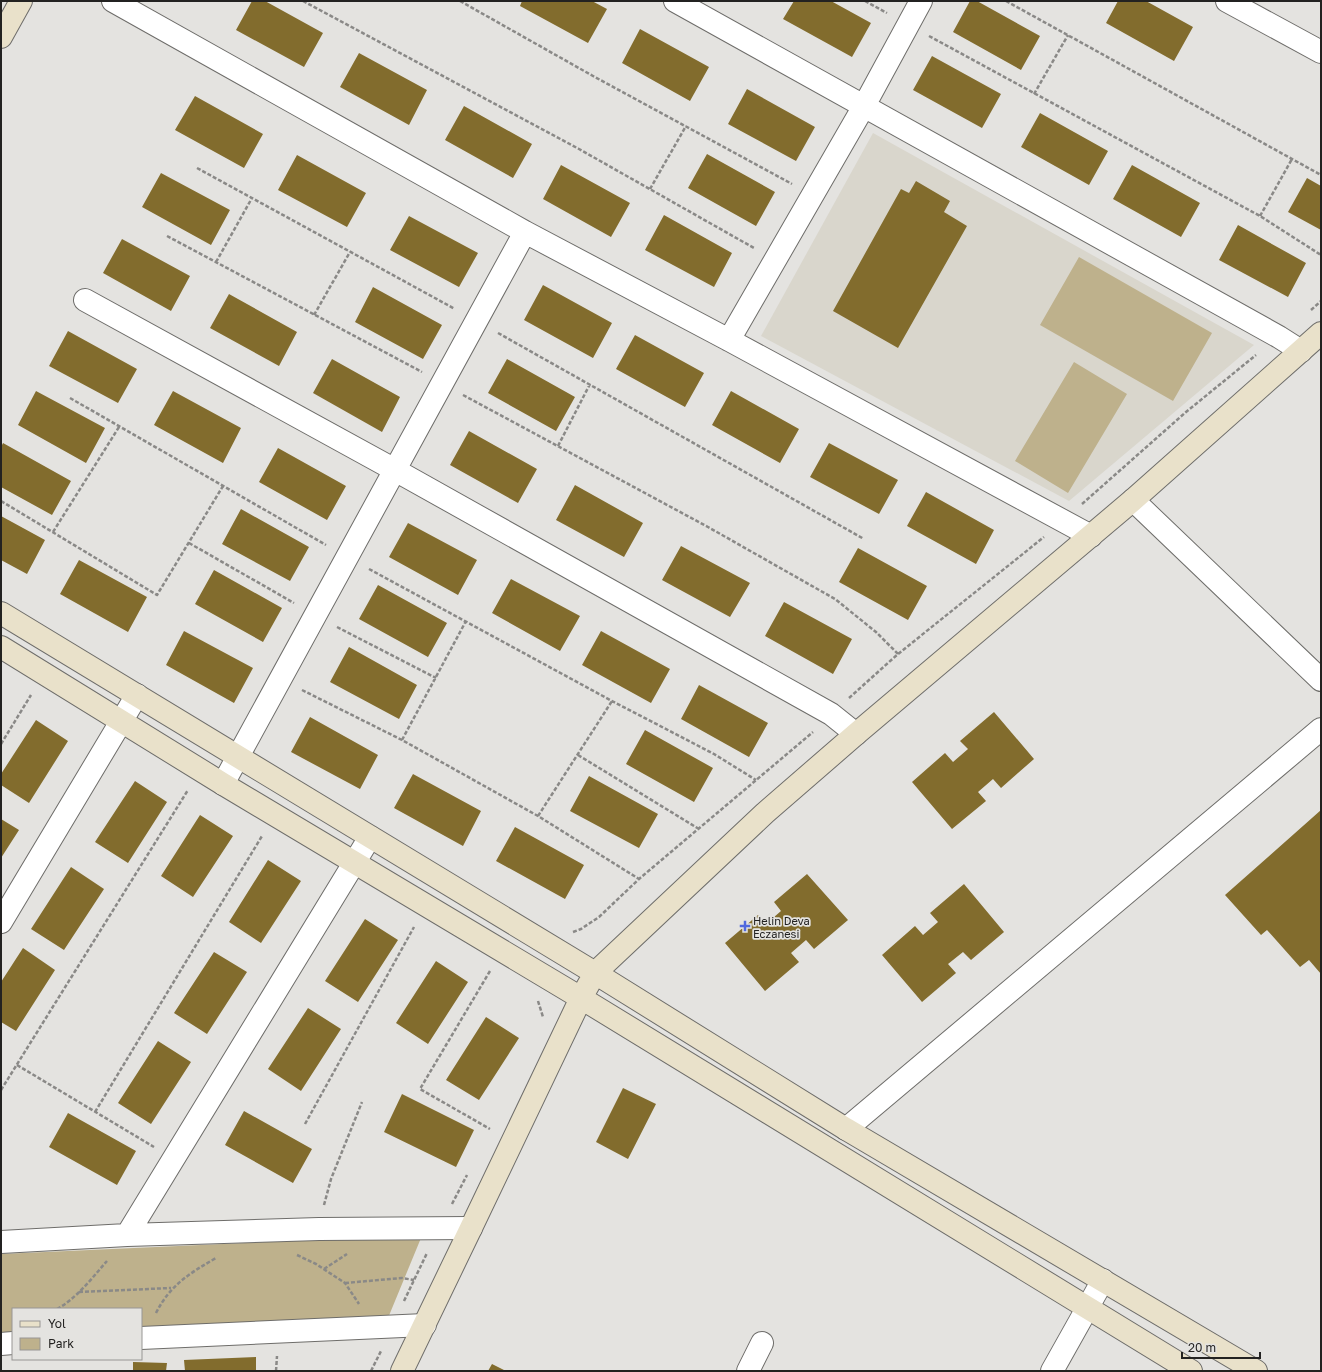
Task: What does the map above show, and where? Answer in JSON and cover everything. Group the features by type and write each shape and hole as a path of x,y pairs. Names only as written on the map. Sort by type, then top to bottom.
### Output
{"street":[{"path":"1,37 21,1"},
{"path":"113,1 525,232 729,340 1091,536"},
{"path":"675,1 1301,350"},
{"path":"729,340 864,106 921,1"},
{"path":"1227,1 1321,52"},
{"path":"223,784 525,232"},
{"path":"85,300 395,470 831,714 856,734"},
{"path":"402,1371 581,998 595,973 765,814 856,734 1133,500 1321,333"},
{"path":"1133,500 1321,680"},
{"path":"1,613 595,973 846,1129 1256,1371"},
{"path":"1,647 121,722 581,998 1191,1371"},
{"path":"1,922 137,695"},
{"path":"846,1129 1321,729"},
{"path":"127,1235 370,837"},
{"path":"1,1242 127,1235 319,1228 471,1228"},
{"path":"1052,1371 1103,1280"},
{"path":"144,1338 425,1325"},
{"path":"1,1344 12,1343"},
{"path":"748,1371 762,1343"}],"path":[{"path":"303,1 579,149 775,260"},
{"path":"460,1 812,195"},
{"path":"1006,1 1321,175"},
{"path":"908,25 1260,216 1321,256"},
{"path":"1034,94 1068,35"},
{"path":"650,189 686,126"},
{"path":"1260,216 1292,159"},
{"path":"197,168 590,384 864,539"},
{"path":"216,262 252,198"},
{"path":"166,236 715,531 835,599 876,632 898,654"},
{"path":"314,315 350,252"},
{"path":"566,934 581,929 599,917 639,879 809,736 831,714 898,654 1064,521 1186,412 1279,337"},
{"path":"558,446 590,384"},
{"path":"70,398 347,557 612,701 714,754 756,780"},
{"path":"53,532 119,427"},
{"path":"1,501 157,595 223,486"},
{"path":"189,543 315,615 436,678"},
{"path":"402,740 466,622"},
{"path":"281,678 402,740 538,816 639,879"},
{"path":"1,744 34,689"},
{"path":"538,816 612,701"},
{"path":"578,755 699,829"},
{"path":"1,1090 190,786"},
{"path":"95,1112 264,832"},
{"path":"305,1124 416,923"},
{"path":"490,1129 420,1089 492,967"},
{"path":"17,1065 174,1159"},
{"path":"319,1228 331,1179 362,1102"},
{"path":"393,1326 440,1229"},
{"path":"59,1308 89,1283 127,1235"},
{"path":"292,1254 316,1264 345,1283 363,1309 370,1327"},
{"path":"144,1338 160,1303 172,1288 190,1273 217,1257"},
{"path":"345,1283 402,1278 414,1280"},
{"path":"78,1292 172,1288"}],"shaded area":[{"path":"873,133 1254,345 1069,501 761,336"}],"green space":[{"path":"1079,257 1212,333 1173,401 1040,325"},
{"path":"1074,362 1127,394 1068,493 1015,461"},
{"path":"421,1238 388,1318 142,1329 142,1308 12,1308 12,1334 1,1335 1,1254 289,1241"}],"building":[{"path":"252,1 265,1 323,33 304,67 236,30"},
{"path":"522,1 592,1 607,9 588,43 520,6"},
{"path":"794,1 831,1 871,23 852,57 783,19"},
{"path":"970,1 977,1 1040,36 1021,70 953,32"},
{"path":"1118,1 1146,1 1193,27 1174,61 1106,23"},
{"path":"640,29 709,67 690,101 622,63"},
{"path":"359,53 427,90 409,125 340,87"},
{"path":"932,56 1001,94 982,128 913,90"},
{"path":"747,89 815,127 796,161 728,124"},
{"path":"195,96 263,134 244,168 175,130"},
{"path":"464,106 532,144 513,178 445,140"},
{"path":"1040,113 1108,151 1089,185 1021,147"},
{"path":"707,154 775,192 756,226 688,188"},
{"path":"297,155 366,193 347,227 278,190"},
{"path":"561,165 630,203 611,237 543,199"},
{"path":"1132,165 1200,203 1181,237 1113,199"},
{"path":"161,173 230,210 211,245 142,207"},
{"path":"1307,178 1321,186 1321,230 1288,212"},
{"path":"916,181 950,201 944,212 967,226 898,348 833,311 901,189 909,193"},
{"path":"664,215 732,253 714,287 645,250"},
{"path":"409,216 478,253 459,287 390,250"},
{"path":"1238,225 1306,263 1288,297 1219,260"},
{"path":"122,239 190,276 171,311 103,273"},
{"path":"543,285 612,323 593,358 524,320"},
{"path":"373,287 442,325 423,359 355,322"},
{"path":"229,294 297,332 279,366 210,328"},
{"path":"68,331 137,369 118,403 49,366"},
{"path":"635,335 704,373 685,407 616,369"},
{"path":"332,359 400,397 382,432 313,393"},
{"path":"507,359 575,397 556,431 488,393"},
{"path":"36,391 105,428 86,463 18,425"},
{"path":"173,391 241,428 223,463 154,425"},
{"path":"731,391 799,429 780,463 712,425"},
{"path":"469,431 537,469 518,503 450,465"},
{"path":"3,443 71,481 52,515 1,487 1,447"},
{"path":"829,443 898,480 879,514 810,477"},
{"path":"278,448 346,486 327,520 259,482"},
{"path":"575,485 643,523 624,557 556,520"},
{"path":"926,492 994,530 976,564 907,526"},
{"path":"241,509 309,547 290,581 222,544"},
{"path":"1,516 45,540 27,574 1,560"},
{"path":"408,523 477,560 458,595 389,557"},
{"path":"681,546 750,583 730,617 662,580"},
{"path":"858,548 927,586 908,620 839,582"},
{"path":"79,560 147,597 128,632 60,594"},
{"path":"214,570 282,608 263,642 195,604"},
{"path":"511,579 580,616 560,651 492,613"},
{"path":"378,585 447,623 428,657 359,619"},
{"path":"784,602 852,639 833,674 765,636"},
{"path":"184,631 253,668 234,703 166,665"},
{"path":"601,631 670,669 651,703 582,665"},
{"path":"349,647 417,685 399,719 330,682"},
{"path":"699,685 768,723 749,757 681,719"},
{"path":"994,712 1034,759 1001,788 993,779 978,792 986,801 952,829 912,782 945,753 953,762 968,749 960,741"},
{"path":"310,717 378,755 360,789 291,752"},
{"path":"36,720 68,741 29,803 1,785 1,774"},
{"path":"645,730 713,768 694,802 626,764"},
{"path":"413,774 481,811 463,846 394,808"},
{"path":"589,776 658,814 639,848 570,811"},
{"path":"135,781 167,802 128,863 95,842"},
{"path":"1321,810 1321,974 1309,960 1300,967 1267,930 1261,935 1225,895"},
{"path":"200,815 233,836 193,897 161,876"},
{"path":"1,819 19,830 1,858"},
{"path":"515,827 584,865 565,899 496,861"},
{"path":"268,860 301,881 261,943 229,922"},
{"path":"71,867 104,889 64,950 31,929"},
{"path":"807,874 848,920 814,949 806,940 791,953 799,962 765,991 725,943 758,915 766,924 781,911 774,902"},
{"path":"964,884 1004,932 971,960 963,952 948,964 956,973 922,1002 882,955 915,926 923,935 938,922 930,913"},
{"path":"365,919 398,940 358,1002 325,981"},
{"path":"23,948 55,970 16,1031 1,1022 1,982"},
{"path":"214,952 247,972 207,1034 174,1013"},
{"path":"436,961 468,982 428,1044 396,1023"},
{"path":"308,1008 341,1029 301,1091 268,1069"},
{"path":"486,1017 519,1038 479,1100 446,1080"},
{"path":"158,1041 191,1062 151,1124 118,1103"},
{"path":"623,1088 656,1104 628,1159 596,1142"},
{"path":"402,1094 474,1130 456,1167 384,1132"},
{"path":"244,1111 312,1149 293,1183 225,1145"},
{"path":"68,1113 136,1151 117,1185 49,1147"},
{"path":"256,1357 256,1371 185,1371 184,1360"},
{"path":"133,1362 167,1363 166,1371 133,1371"},
{"path":"492,1364 506,1371 488,1371"}],"place":[{"name":"Helin Deva Eczanesi","path":"745,926"}]}
